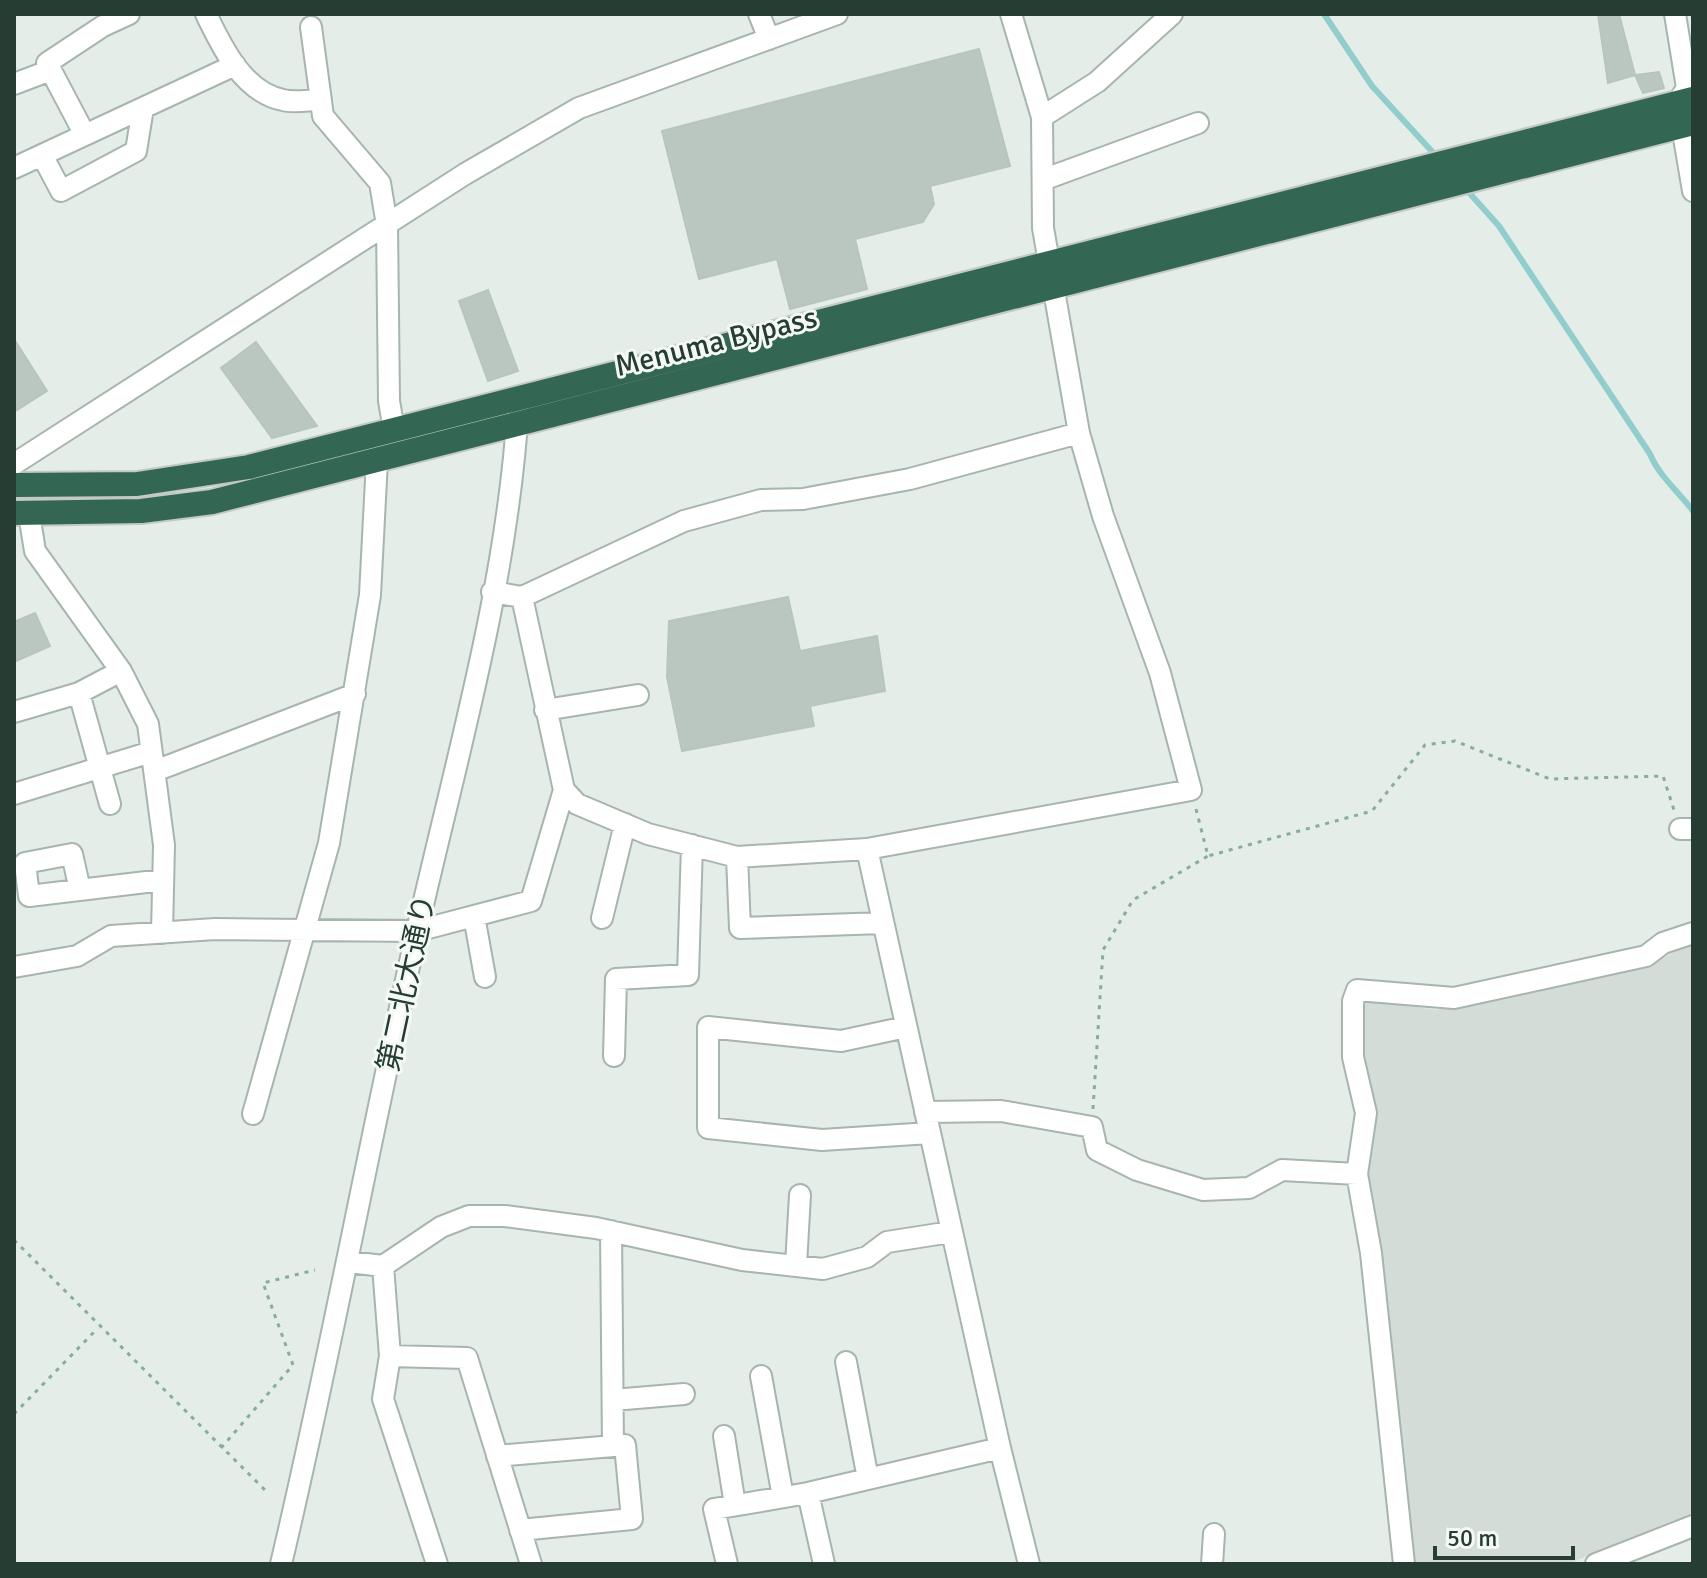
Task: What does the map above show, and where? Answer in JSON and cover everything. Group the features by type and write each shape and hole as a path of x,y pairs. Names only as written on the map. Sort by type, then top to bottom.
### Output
{"highway":[{"name":"Menuma Bypass","path":"14,485 137,484 206,475 519,400 1049,260 1573,128 1687,113"},
{"name":"Menuma Bypass","path":"22,513 141,511 212,502 1588,151 1687,113"}],"street":[{"path":"85,135 47,63 101,20 129,14"},
{"path":"206,14 247,80 281,100 321,100"},
{"path":"759,14 769,39"},
{"path":"14,464 465,174 579,108 837,14"},
{"path":"522,597 564,790 577,804 625,824 692,845 737,857 867,849 1191,790 1160,673 1103,516 1079,433 1043,228 1045,179 1042,117 1011,14"},
{"path":"1042,117 1097,82 1172,14"},
{"path":"1675,14 1687,88 1693,191"},
{"path":"311,27 323,116 380,183 387,225 389,401 394,430"},
{"path":"14,168 235,65"},
{"path":"14,84 51,70"},
{"path":"42,155 61,191 136,151 143,108"},
{"path":"1045,179 1198,123"},
{"name":"第二北大通り","path":"281,1564 349,1262 417,931 481,663 519,400"},
{"path":"492,592 522,597 684,521 761,500 803,499 910,479 1079,433"},
{"path":"253,1114 329,843 370,595 377,460"},
{"path":"22,513 35,551 121,671 148,724 164,845 162,933"},
{"path":"14,712 79,693 121,671"},
{"path":"79,693 110,804"},
{"path":"14,794 100,768 153,762 355,694"},
{"path":"545,710 638,695"},
{"path":"14,967 77,956 111,936 215,929 417,931 531,901 564,790"},
{"path":"602,918 625,824"},
{"path":"614,1056 616,979 688,975 692,845"},
{"path":"867,849 951,1232 1029,1564"},
{"path":"737,857 740,928 883,923"},
{"path":"80,890 163,880"},
{"path":"474,916 485,977"},
{"path":"1404,1564 1371,1253 1357,1174 1366,1113 1353,1057 1353,1001 1357,990 1454,998 1577,974 1646,956 1663,943 1693,933"},
{"path":"906,1027 841,1041 708,1027 708,1128 822,1140 930,1133"},
{"path":"925,1112 1001,1111 1092,1127 1097,1150 1137,1170 1203,1190 1249,1188 1282,1170 1357,1174"},
{"path":"796,1265 800,1195"},
{"path":"349,1262 383,1266 441,1227 469,1216 505,1216 611,1231 742,1260 823,1269 867,1257 887,1242 951,1232"},
{"path":"611,1231 613,1446"},
{"path":"383,1266 390,1356 383,1399 437,1564"},
{"path":"390,1356 467,1358 531,1564"},
{"path":"846,1362 868,1479"},
{"path":"761,1376 783,1497"},
{"path":"613,1400 684,1394"},
{"path":"724,1436 735,1505"},
{"path":"497,1456 625,1445 632,1519 520,1530"},
{"path":"727,1564 714,1509 808,1493 1000,1448"},
{"path":"808,1493 824,1564"},
{"path":"1606,1562 1693,1526"},
{"path":"1212,1564 1214,1534"}],"path":[{"path":"1092,1127 1103,950 1133,900 1208,856 1372,811 1425,745 1455,741 1550,779 1663,776 1686,829"},
{"path":"1191,790 1208,856"},
{"path":"14,1240 265,1490"},
{"path":"221,1448 293,1365 263,1283 315,1270"},
{"path":"14,1414 99,1327"}],"shaded area":[{"path":"1693,941 1693,1515 1567,1564 1411,1564 1368,1172 1375,1128 1360,1045 1363,1004 1372,1001 1437,1010 1662,959"}],"building":[{"path":"1598,14 1619,14 1635,75 1608,83"},
{"path":"979,49 1010,166 930,186 934,204 923,222 855,239 867,289 790,309 777,259 699,279 662,131"},
{"path":"1659,72 1664,88 1643,93 1635,75"},
{"path":"488,290 518,371 488,381 459,301"},
{"path":"14,339 47,391 14,412"},
{"path":"256,342 317,426 272,438 221,368"},
{"path":"788,597 800,651 877,636 885,691 810,706 814,726 682,751 667,677 669,621"},
{"path":"35,613 50,646 14,662 14,622"}],"waterway":[{"path":"1324,14 1372,86 1438,158"},
{"path":"1464,187 1499,226 1659,470 1693,511"}]}
